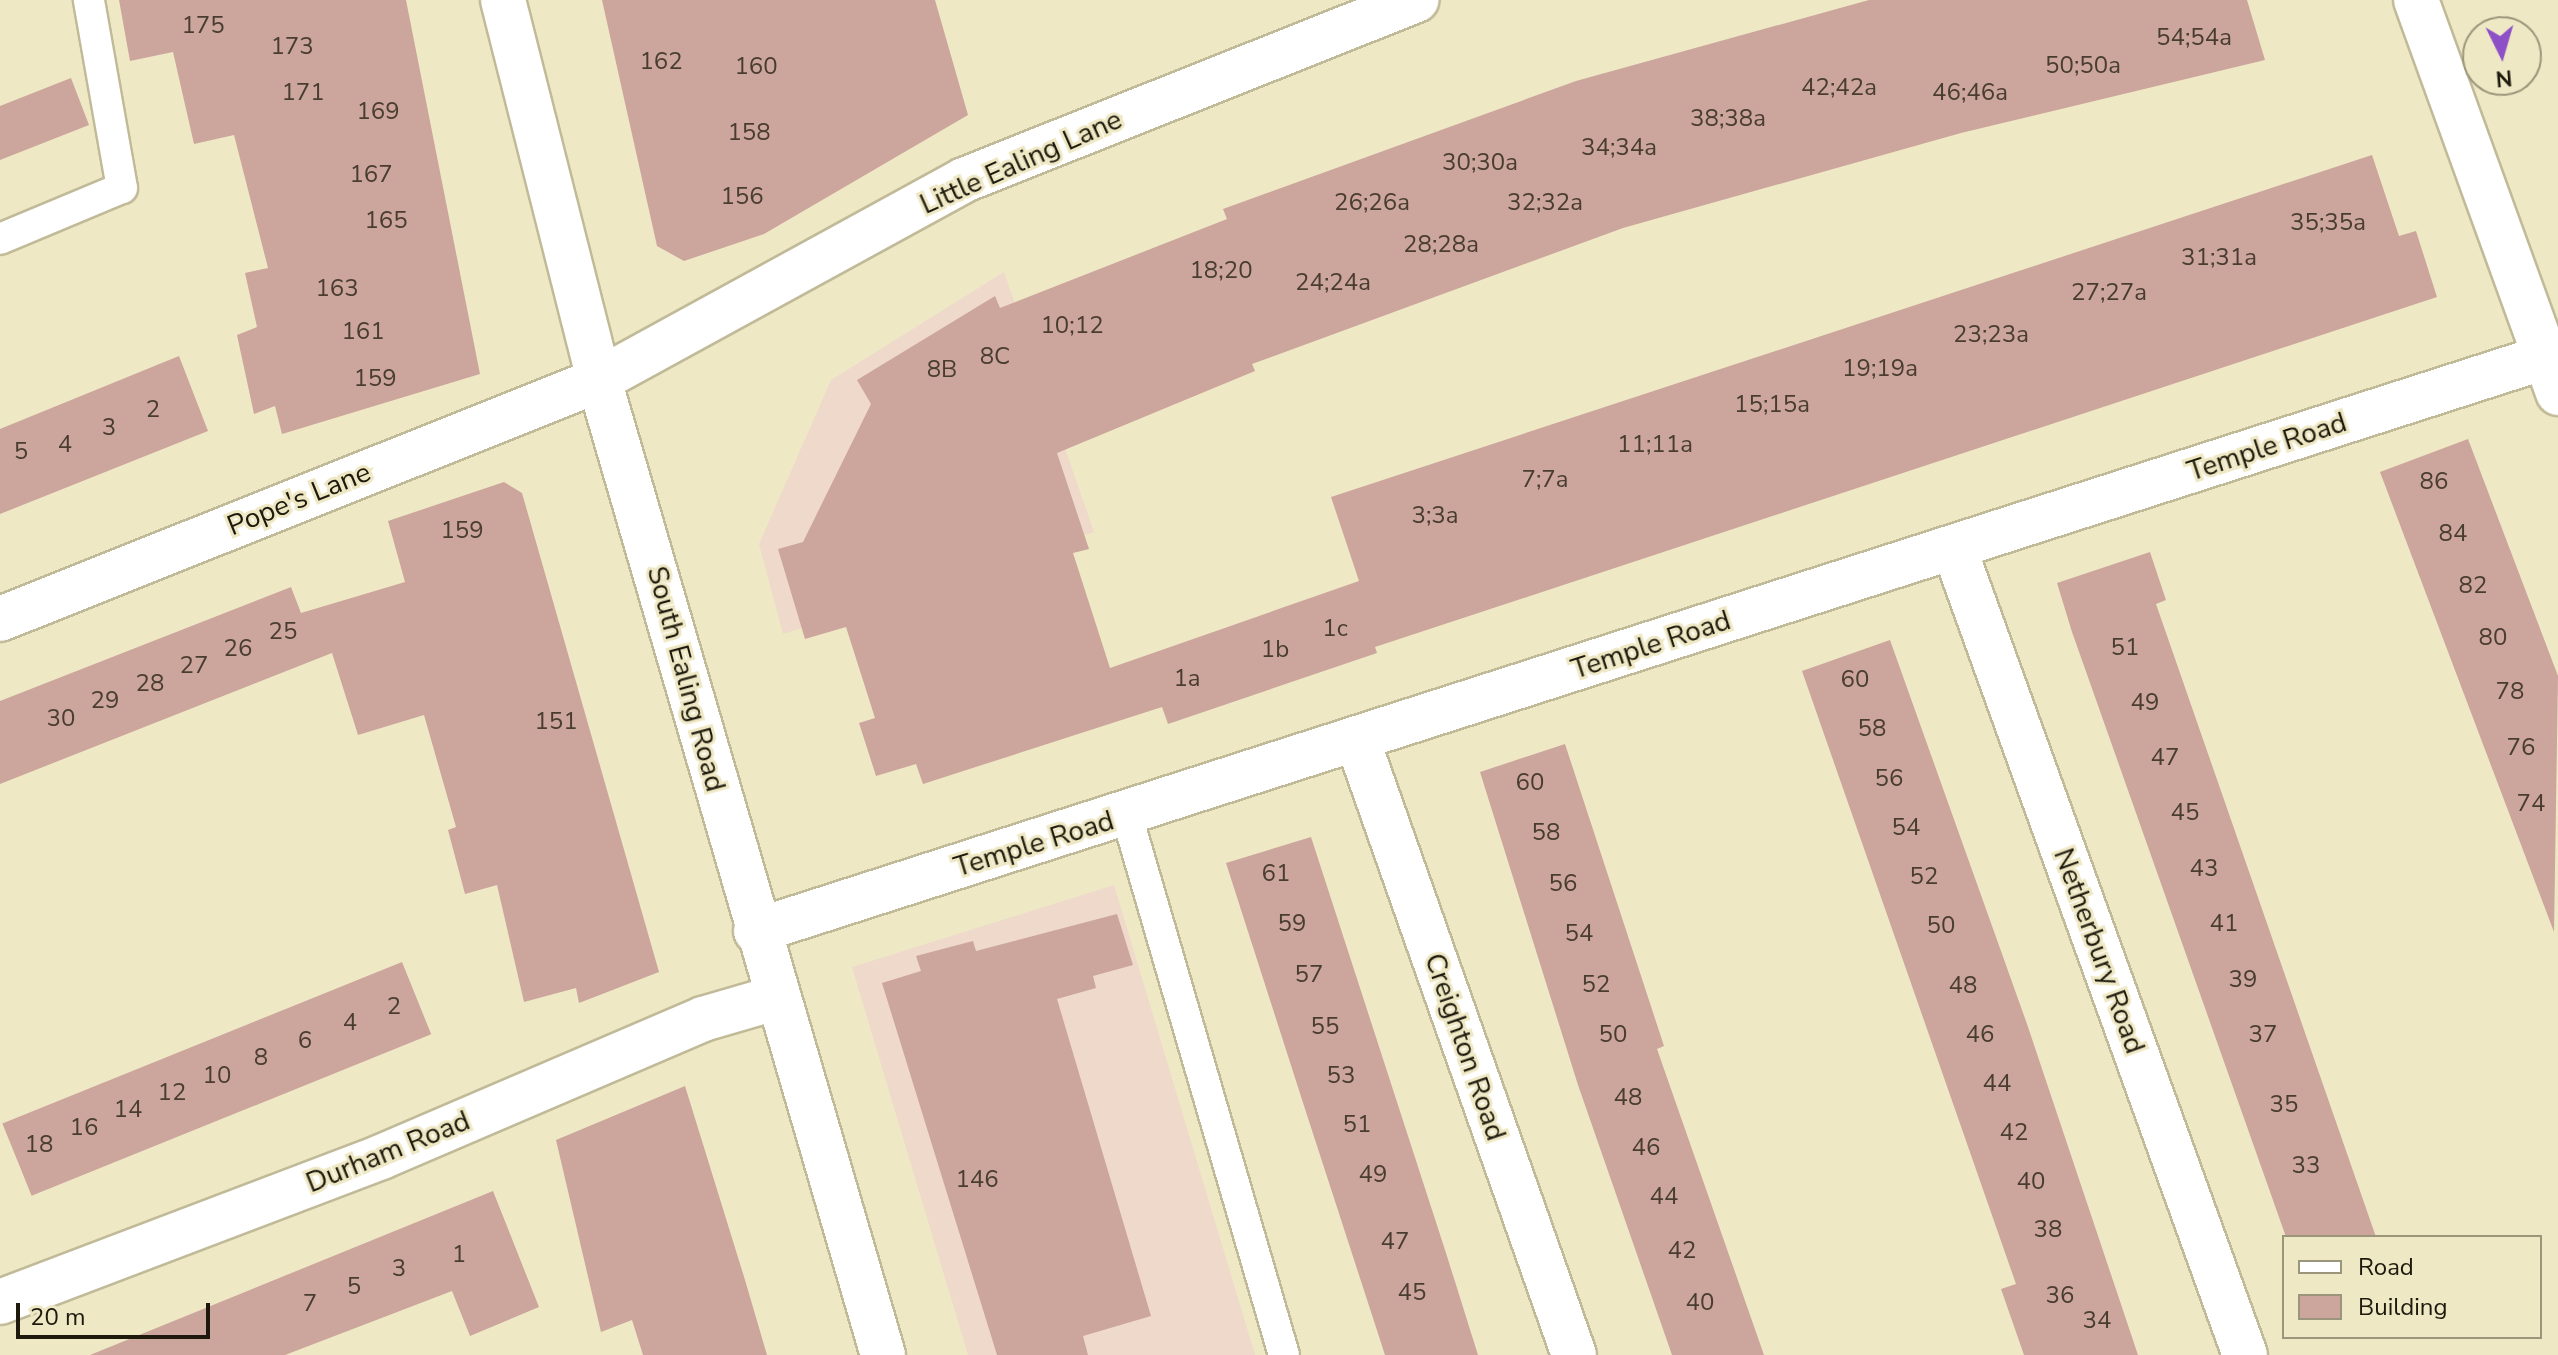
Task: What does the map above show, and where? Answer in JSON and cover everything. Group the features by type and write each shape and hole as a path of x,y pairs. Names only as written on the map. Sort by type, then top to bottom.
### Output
{"street":[{"name":"South Ealing Road","path":"503,0 599,380 775,998 883,1355"},
{"name":"Little Ealing Lane","path":"599,380 964,180 1416,0"},
{"path":"2416,0 2552,375"},
{"name":"Temple Road","path":"756,931 1127,816 1954,548 2552,375"},
{"name":"Pope's Lane","path":"0,619 599,380"},
{"name":"Netherbury Road","path":"1954,548 2245,1355"},
{"name":"Creighton Road","path":"1357,739 1574,1355"},
{"name":"Durham Road","path":"0,1302 381,1157 703,1019 775,998"}],"lane":[{"path":"0,239 122,188 89,0"},
{"path":"1127,816 1284,1355"}],"shaded area":[{"path":"1004,272 1094,532 783,634 759,544 831,380"},
{"path":"1114,885 1255,1355 968,1355 852,967"}],"building":[{"path":"119,0 406,0 480,374 282,434 275,406 254,414 237,335 257,327 245,273 268,268 234,135 194,144 173,52 130,61"},
{"path":"602,0 935,0 968,115 764,234 684,261 657,246"},
{"path":"1869,0 2247,0 2265,60 1961,133 1623,228 1252,364 1255,371 1057,453 1089,549 1073,553 1110,668 1359,581 1331,497 2372,155 2399,236 2416,231 2437,297 1375,647 1377,653 1168,724 1162,707 923,784 916,764 876,776 859,723 875,718 846,627 805,639 778,549 803,542 871,404 857,380 995,296 1000,308 1227,219 1223,209 1576,81"},
{"path":"71,78 89,125 0,160 0,106"},
{"path":"179,356 208,431 0,514 0,429"},
{"path":"2468,439 2558,676 2554,932 2380,472"},
{"path":"504,482 522,493 659,972 579,1003 576,988 524,1002 497,885 465,894 448,830 456,827 424,715 358,735 332,653 0,784 0,701 291,587 301,613 405,582 388,521"},
{"path":"2150,552 2166,600 2156,604 2375,1235 2285,1235 2057,583"},
{"path":"1890,640 2027,1024 2138,1355 2024,1355 2001,1289 2016,1284 1802,671"},
{"path":"1565,744 1664,1046 1657,1049 1764,1355 1672,1355 1578,1085 1480,772"},
{"path":"1311,837 1478,1355 1385,1355 1306,1112 1226,863"},
{"path":"1117,914 1133,965 1093,976 1096,988 1057,999 1151,1316 1083,1336 1088,1355 997,1355 882,983 921,971 916,956 973,941 976,951"},
{"path":"402,962 431,1034 32,1196 2,1123"},
{"path":"685,1086 767,1355 643,1355 632,1320 601,1332 556,1140"},
{"path":"493,1191 539,1307 470,1336 452,1291 285,1355 90,1355"}]}
